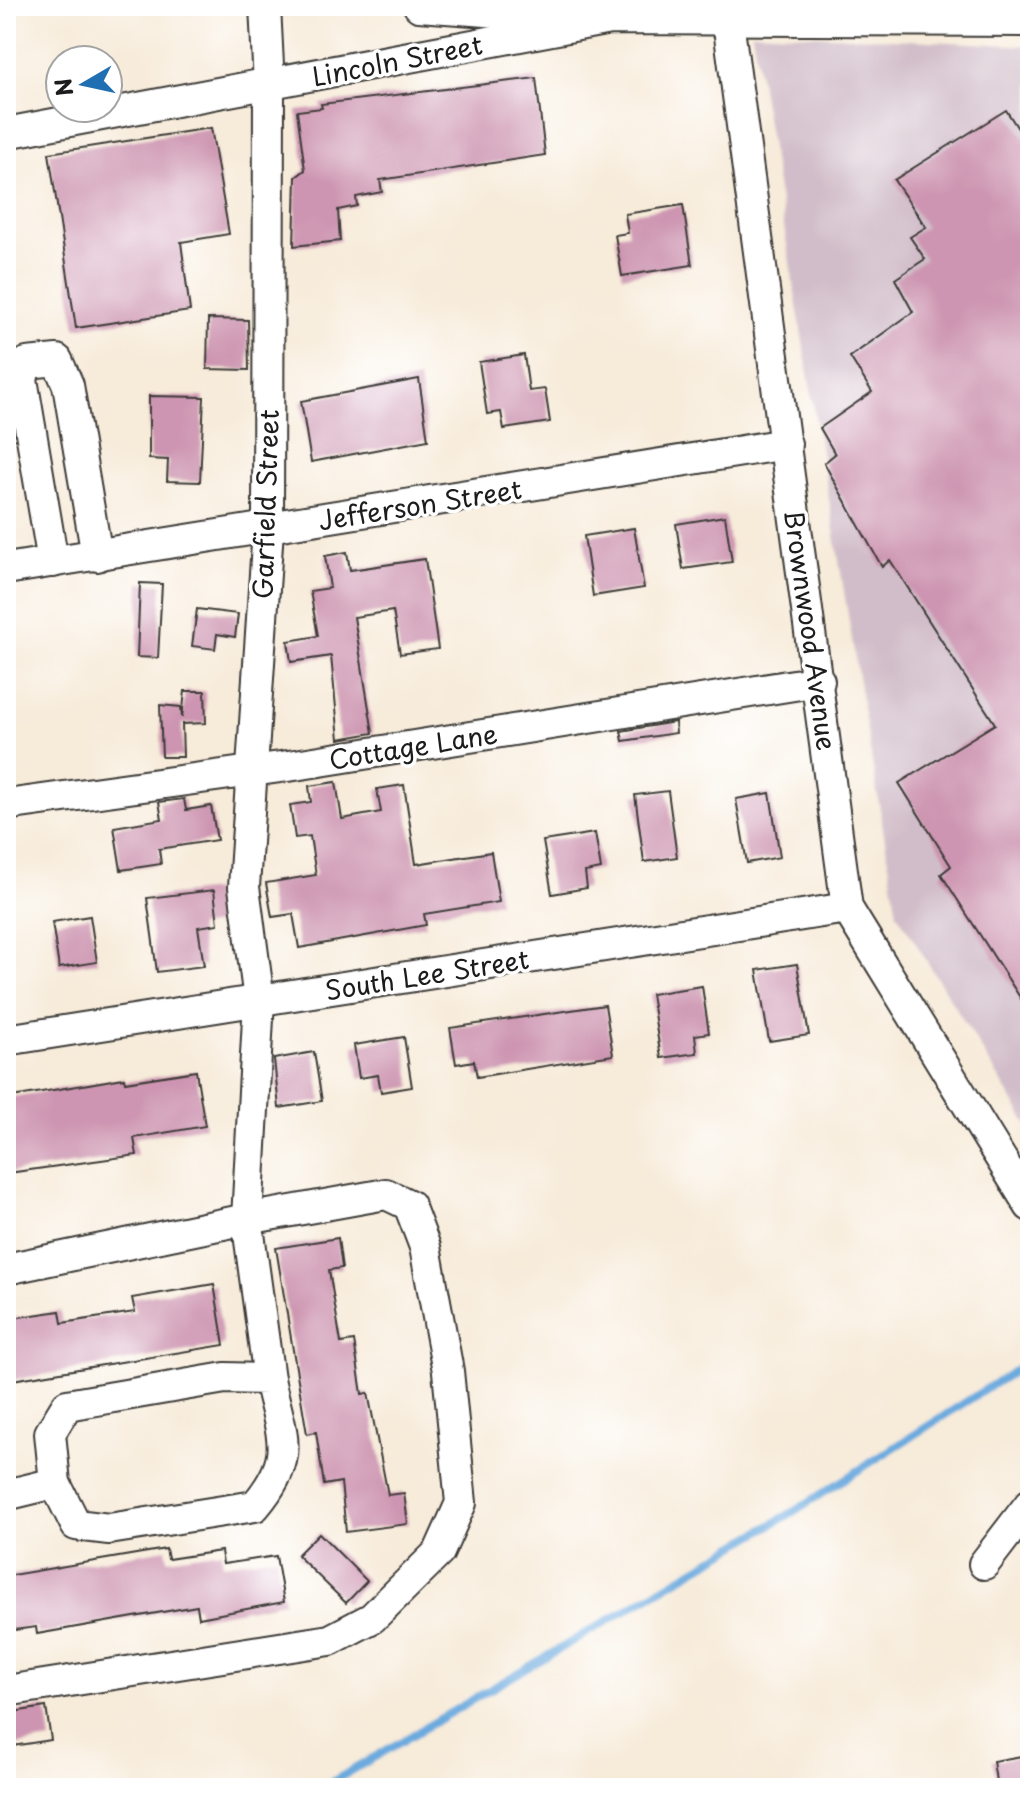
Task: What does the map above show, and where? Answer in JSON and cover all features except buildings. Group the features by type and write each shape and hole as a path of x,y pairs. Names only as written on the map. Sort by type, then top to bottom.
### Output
{"street":[{"name":"Garfield Street","path":"55,1483 76,1525 98,1528 255,1506 275,1482 285,1455 269,1379 247,1219 259,1000 244,887 268,529 269,85 265,6"},
{"path":"419,6 610,19"},
{"name":"Lincoln Street","path":"6,133 610,19 727,12 1030,21"},
{"name":"Brownwood Avenue","path":"727,12 847,908 1030,1206"},
{"path":"53,562 22,379 27,363 42,360 57,360 68,385 97,556"},
{"name":"Jefferson Street","path":"6,569 786,444"},
{"name":"Cottage Lane","path":"6,805 251,771 819,681"},
{"name":"South Lee Street","path":"6,1040 847,908"},
{"path":"6,1269 386,1194 409,1205 425,1247 448,1371 461,1503 439,1552 372,1618 330,1640 6,1691"},
{"path":"6,1495 55,1483 50,1433 67,1405 225,1378 269,1379"},
{"path":"984,1564 1030,1504"}],"shaded area":[{"path":"752,32 1030,46 1030,1128 897,913"}],"waterway":[{"path":"322,1788 793,1512 1030,1361"}]}
